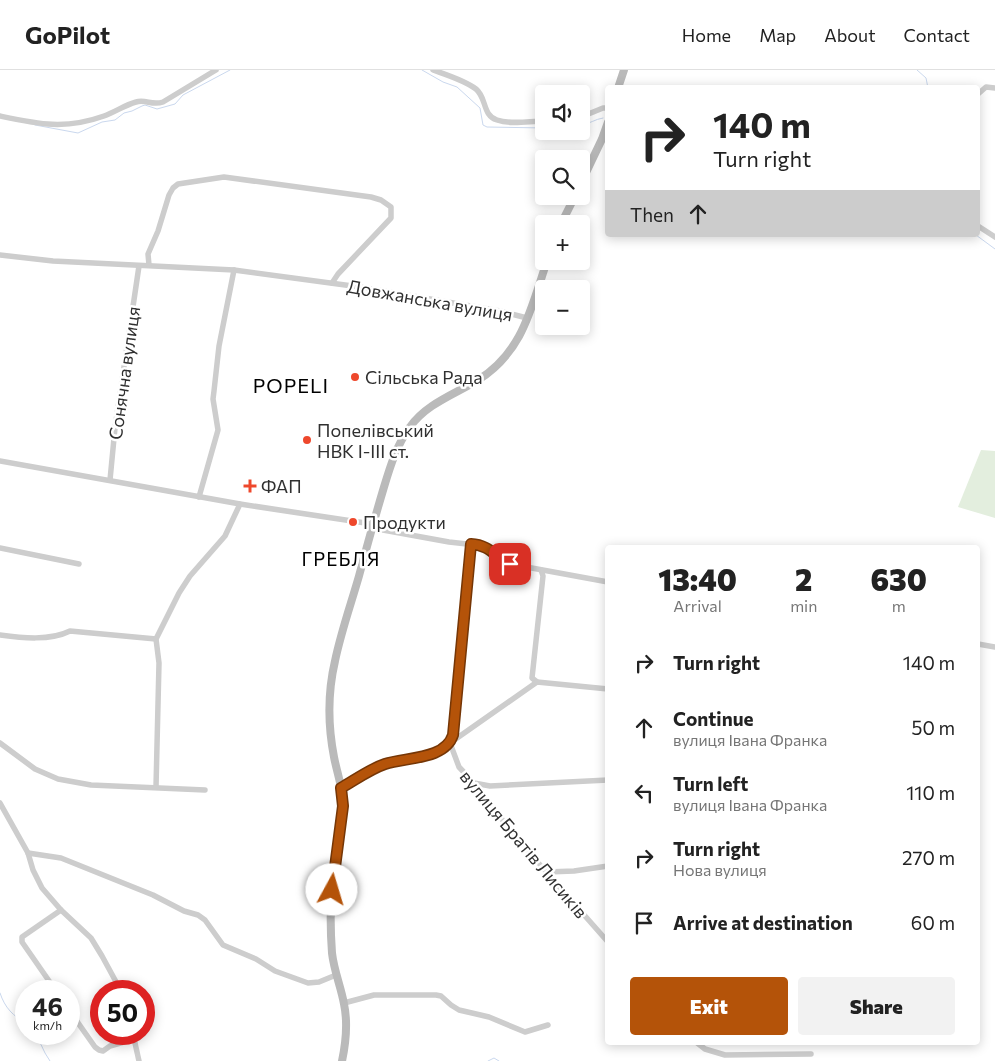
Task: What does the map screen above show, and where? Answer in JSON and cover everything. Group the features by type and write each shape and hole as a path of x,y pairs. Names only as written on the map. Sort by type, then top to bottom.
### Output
{"main road":[{"path":"619,85 624,70"},
{"path":"590,164 605,130"},
{"path":"342,1061 346,1032 344,1003 332,956 331,934 332,890 343,806 332,742 330,709 332,680 342,630 396,452 409,427 430,408 490,371 510,351 520,336 544,270"}],"street":[{"path":"0,116 25,122 77,124 104,116 137,102 156,104 163,102 216,70"},
{"path":"433,70 448,75 475,89 484,100 487,113 496,120 535,121"},
{"path":"980,91 986,87 995,88"},
{"path":"590,113 605,108"},
{"name":"Довжанська вулиця","path":"148,265 148,254 158,231 169,195 178,184 224,177 371,197 388,203 391,207 392,218 338,274 332,283"},
{"path":"980,227 995,237"},
{"name":"Довжанська вулиця","path":"0,255 53,261 234,270 332,283 500,311 527,318"},
{"name":"Сонячна вулиця","path":"110,480 115,428 139,266"},
{"path":"200,497 218,430 213,399 219,346 234,270"},
{"path":"0,461 372,526 442,541 485,546 510,564 605,581"},
{"path":"156,787 159,663 156,639 179,593 190,576 225,536 240,504"},
{"path":"450,743 454,725 471,544"},
{"path":"0,548 79,564"},
{"path":"533,681 543,576 541,570"},
{"path":"0,635 42,638 63,635 70,631 156,639"},
{"path":"980,644 995,647"},
{"path":"341,788 387,764 417,758 432,753 450,743 494,713 533,681 605,688"},
{"path":"0,743 35,769 58,779 91,786 205,790"},
{"name":"вулиця Братів Лисиків","path":"450,743 459,767 474,783 518,840 605,940"},
{"path":"474,783 490,786 605,780"},
{"path":"0,803 28,853 33,870 42,888 60,910 91,938 114,980"},
{"path":"28,853 60,858 153,895 184,911 198,915 205,920 223,945 256,959 275,971 308,983 319,982 336,975"},
{"path":"547,872 574,871 605,866"},
{"path":"48,980 22,942 22,937 60,910"},
{"path":"344,1003 374,995 436,995 442,996 459,1010 489,1017 525,1032 548,1024"},
{"path":"80,1026 90,1040"},
{"path":"94,1045 103,1051 112,1045"},
{"path":"136,1045 139,1061"},
{"path":"700,1045 705,1049 725,1055 811,1054"}],"green space":[{"path":"981,450 995,451 995,518 958,507"}],"waterway":[{"path":"35,125 78,133 102,122 115,120 124,113 145,105 157,109 175,104 183,95 230,70"},
{"path":"422,70 443,82 457,87 480,108 483,125 487,127 535,128"},
{"path":"917,70 926,78 927,85"},
{"path":"590,122 603,118"},
{"path":"979,237 995,249"},
{"path":"0,993 4,1003 15,1015"},
{"path":"41,1045 50,1061"},
{"path":"488,1061 494,1058 499,1061"}],"place":[{"name":"Сільська Рада","path":"355,377"},
{"name":"Попелівський НВК І-ІІІ ст.","path":"307,440"},
{"name":"ФАП","path":"250,486"},
{"name":"Продукти","path":"353,522"}],"district":[{"name":"POPELI","path":"291,385"},
{"name":"ГРЕБЛЯ","path":"341,558"}],"route":[{"path":"332,890 342,819 343,798 341,788 379,767 432,753 450,743 453,735 471,544 485,546 510,564"}]}
